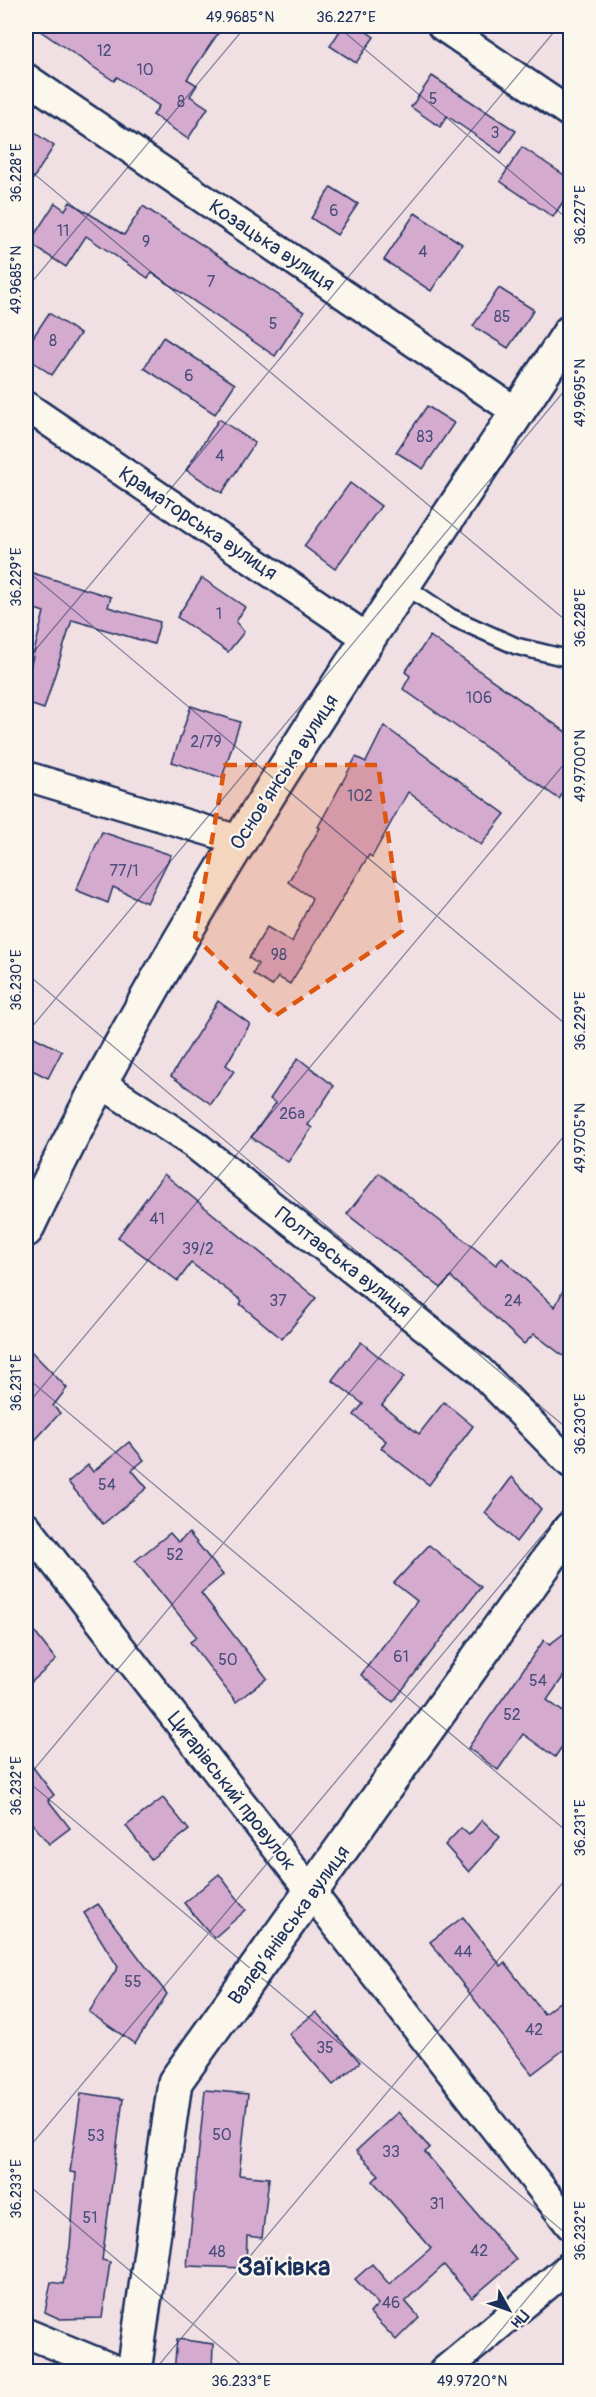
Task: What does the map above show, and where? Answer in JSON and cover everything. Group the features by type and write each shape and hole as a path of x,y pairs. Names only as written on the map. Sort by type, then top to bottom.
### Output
{"street":[{"path":"442,26 570,112"},
{"name":"Козацька вулиця","path":"26,78 518,413"},
{"name":"Основ’янська вулиця","path":"26,1230 33,1196 238,840 570,332"},
{"name":"Краматорська вулиця","path":"26,406 370,640"},
{"path":"26,776 238,840"},
{"name":"Полтавська вулиця","path":"99,1082 194,1144 478,1370 570,1463"},
{"name":"Цигарівський провулок","path":"26,1526 570,2225"},
{"name":"Валер’янівська вулиця","path":"134,2372 175,2082 312,1893 570,1528"},
{"path":"444,2372 570,2266"},
{"path":"26,2333 121,2372"}],"lane":[{"path":"405,586 451,617 516,646 570,659"}],"highlighted area":[{"path":"225,765 378,765 402,931 275,1016 195,937"}],"building":[{"path":"33,26 223,26 187,79 197,85 190,96 208,108 188,139 153,115 159,106 117,77 114,81"},
{"path":"343,26 358,26 374,37 356,63 330,46"},
{"path":"432,76 516,131 501,153 447,116 440,127 411,107"},
{"path":"26,127 54,146 26,190"},
{"path":"522,147 570,179 570,191 553,217 500,181"},
{"path":"331,187 358,204 337,235 311,218"},
{"path":"70,202 124,235 143,206 304,312 275,356 152,273 148,278 86,236 66,267 29,243 55,203 65,210"},
{"path":"415,213 462,244 431,291 384,260"},
{"path":"499,288 534,310 508,348 473,326"},
{"path":"49,313 80,334 52,375 26,357 26,348"},
{"path":"163,337 235,384 215,414 144,368"},
{"path":"427,406 454,423 423,469 396,452"},
{"path":"219,419 255,443 222,493 186,470"},
{"path":"350,483 381,506 335,569 304,546"},
{"path":"26,571 111,597 108,607 160,622 154,644 72,620 44,709 26,703 26,684 44,612 26,606"},
{"path":"202,578 245,607 236,622 244,632 228,652 177,617"},
{"path":"430,636 570,735 570,783 559,799 403,689 410,676 405,672"},
{"path":"191,706 240,722 222,778 172,762"},
{"path":"384,726 505,814 481,845 408,792 372,857 369,855 290,984 278,977 272,986 253,974 258,964 249,958 267,927 292,942 312,898 288,882 320,828 318,827 356,757 366,762"},
{"path":"102,832 171,855 147,903 113,887 108,903 76,890"},
{"path":"218,1001 250,1024 226,1065 234,1071 211,1104 171,1076"},
{"path":"26,1033 62,1051 48,1078 26,1067"},
{"path":"298,1058 334,1086 308,1125 312,1128 288,1162 251,1137 276,1103 270,1099"},
{"path":"379,1173 496,1265 502,1258 555,1307 570,1276 570,1361 534,1334 524,1344 451,1277 441,1288 347,1214"},
{"path":"164,1174 316,1298 282,1339 240,1304 242,1301 191,1263 178,1281 118,1237"},
{"path":"361,1342 404,1377 382,1405 419,1434 444,1402 473,1426 429,1485 381,1448 386,1441 354,1415 363,1404 332,1380"},
{"path":"26,1346 67,1388 53,1406 60,1413 26,1450"},
{"path":"129,1442 144,1460 132,1470 147,1488 103,1524 68,1482 88,1465 93,1472"},
{"path":"512,1477 541,1509 516,1542 485,1513"},
{"path":"170,1533 178,1542 189,1533 223,1575 201,1593 267,1678 236,1702 190,1642 197,1637 135,1561"},
{"path":"429,1545 481,1587 393,1702 361,1675 417,1601 394,1583"},
{"path":"26,1621 56,1660 26,1687"},
{"path":"570,1629 570,1667 547,1700 570,1717 570,1735 555,1757 523,1734 498,1770 468,1748 544,1640 550,1644"},
{"path":"26,1758 54,1795 48,1800 70,1828 49,1844 26,1818"},
{"path":"163,1798 189,1830 151,1859 126,1826"},
{"path":"482,1820 500,1837 469,1872 445,1845 461,1828 469,1835"},
{"path":"219,1874 246,1910 214,1938 184,1903"},
{"path":"98,1904 167,1994 135,2044 89,2012 118,1967 84,1913"},
{"path":"463,1917 501,1966 505,1963 544,2014 570,1994 570,2045 532,2074 430,1942"},
{"path":"316,2012 360,2062 333,2085 289,2034"},
{"path":"205,2090 248,2094 239,2175 269,2178 262,2238 247,2236 246,2268 187,2266"},
{"path":"81,2093 123,2099 102,2260 110,2262 102,2318 60,2319 45,2312 51,2282 63,2284 70,2247 76,2173 70,2172"},
{"path":"398,2112 430,2148 425,2152 516,2260 472,2298 444,2265 405,2301 419,2317 396,2340 370,2313 378,2304 355,2279 372,2264 389,2284 431,2248 373,2181 379,2175 356,2151"},
{"path":"177,2339 213,2344 212,2372 174,2372"}],"district":[{"name":"Заїківка","path":"284,2267"}]}
